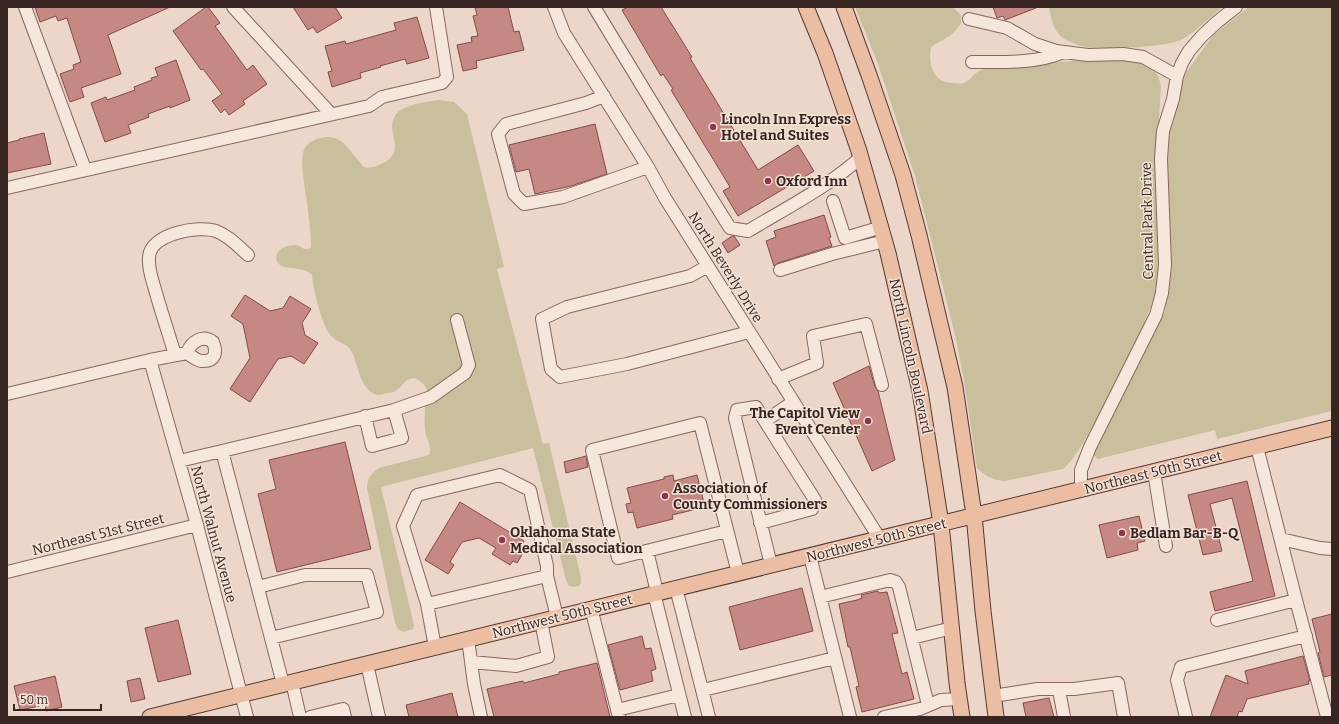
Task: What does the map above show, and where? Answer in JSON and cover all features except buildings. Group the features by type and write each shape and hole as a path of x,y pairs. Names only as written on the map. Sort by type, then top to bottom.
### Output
{"main road":[{"name":"North Lincoln Boulevard","path":"806,7 825,53 861,157 883,234 920,391 941,524 962,717"},
{"path":"844,7 903,175 919,235 955,387 974,515 984,618 996,717"},
{"name":"Northeast 50th Street","path":"974,515 1332,428"},
{"name":"Northwest 50th Street","path":"150,717 974,515"}],"street":[{"path":"25,7 85,170"},
{"path":"233,7 331,114"},
{"path":"7,188 369,106 382,98 442,84 447,77 436,7"},
{"name":"North Beverly Drive","path":"554,7 564,33 604,96 665,198 880,539"},
{"name":"Central Park Drive","path":"1081,489 1080,470 1156,315 1162,293 1165,265 1161,160 1164,131 1173,99 1177,76 1189,51 1216,22 1236,7"},
{"path":"596,8 670,132 730,228 748,231 821,188 847,170 861,157"},
{"path":"969,19 1007,28 1035,44 1056,51 1088,55 1123,54 1143,57 1177,76"},
{"path":"972,62 1013,62 1050,58 1064,52"},
{"path":"604,96 586,104 506,124 498,134 514,194 524,204 563,197 648,168"},
{"path":"833,201 845,238 883,234"},
{"path":"7,394 181,354 150,273 148,256 153,245 165,237 182,231 201,229 216,231 228,237 248,255"},
{"path":"780,270 832,254 883,234"},
{"path":"708,266 690,276 567,307 542,319 551,369 560,377 568,376 627,364 749,332"},
{"path":"179,461 394,410 431,397 465,373 469,365 457,320"},
{"path":"778,378 817,362 813,336 866,324 882,385"},
{"name":"North Walnut Avenue","path":"150,360 197,525 247,717"},
{"path":"765,421 793,402"},
{"path":"760,523 812,509 815,500 756,407 737,410 735,418 760,523 771,566"},
{"path":"365,416 372,446 402,438 394,410"},
{"path":"727,531 618,558 592,450 700,423 738,573"},
{"path":"1257,447 1328,717"},
{"path":"222,451 271,638 300,717"},
{"path":"1154,472 1166,546"},
{"path":"435,647 427,604 403,526 417,495 500,474 530,490 547,566 547,576 557,617"},
{"name":"Northeast 51st Street","path":"7,572 197,525"},
{"path":"1281,539 1332,550"},
{"path":"647,551 685,717"},
{"path":"810,556 849,717"},
{"path":"258,587 305,575 367,575 377,612 271,638"},
{"path":"427,604 547,576"},
{"path":"820,597 890,580 896,582 899,587 928,706"},
{"path":"676,588 710,717"},
{"path":"1217,620 1296,600"},
{"path":"592,608 618,714 680,695"},
{"path":"471,662 516,666 548,657 541,621"},
{"path":"912,638 952,628"},
{"path":"1186,717 1176,680 1181,667 1306,636"},
{"path":"468,639 474,684 481,717"},
{"path":"703,690 835,658"},
{"path":"367,664 379,717"},
{"path":"993,696 1038,689 1074,689 1118,683 1124,717"},
{"path":"1059,690 1064,717"},
{"path":"884,717 920,709 941,700 959,699"},
{"path":"310,717 343,709 344,717"}],"shaded area":[{"path":"855,7 953,7 961,15 961,23 951,35 931,47 930,53 933,71 945,82 964,83 979,71 988,68 1083,60 1137,60 1151,67 1159,78 1161,87 1156,165 1158,277 1154,298 1144,324 1108,399 1082,445 1071,461 1063,469 1005,481 990,477 977,468 964,380 955,335 915,176 878,64"},
{"path":"1049,7 1222,7 1197,29 1181,40 1149,46 1096,48 1074,44 1059,34 1054,27"},
{"path":"1249,7 1332,7 1332,411 1217,439 1215,430 1098,459 1091,453 1165,312 1171,262 1167,196 1169,133 1183,77 1214,34"},
{"path":"439,100 454,102 467,114 504,267 497,269 543,444 549,443 581,583 579,586 573,587 569,586 566,580 533,448 381,487 414,625 413,629 403,632 398,629 395,623 367,485 370,476 379,468 429,455 430,448 425,432 426,389 422,383 415,378 407,381 394,392 381,395 372,393 360,377 350,349 345,344 333,338 324,324 318,307 312,275 304,270 284,267 278,263 276,259 279,251 286,246 295,245 304,249 311,247 310,223 302,164 303,153 307,145 317,139 333,137 338,139 346,146 362,166 370,168 376,166 387,161 392,156 395,145 392,128 395,116 398,112 415,104"}],"place":[{"name":"Lincoln Inn Express Hotel and Suites","path":"713,127"},
{"name":"Oxford Inn","path":"768,181"},
{"name":"The Capitol View Event Center","path":"868,421"},
{"name":"Association of County Commissioners","path":"665,496"},
{"name":"Bedlam Bar-B-Q","path":"1122,533"},
{"name":"Oklahoma State Medical Association","path":"502,540"}]}
